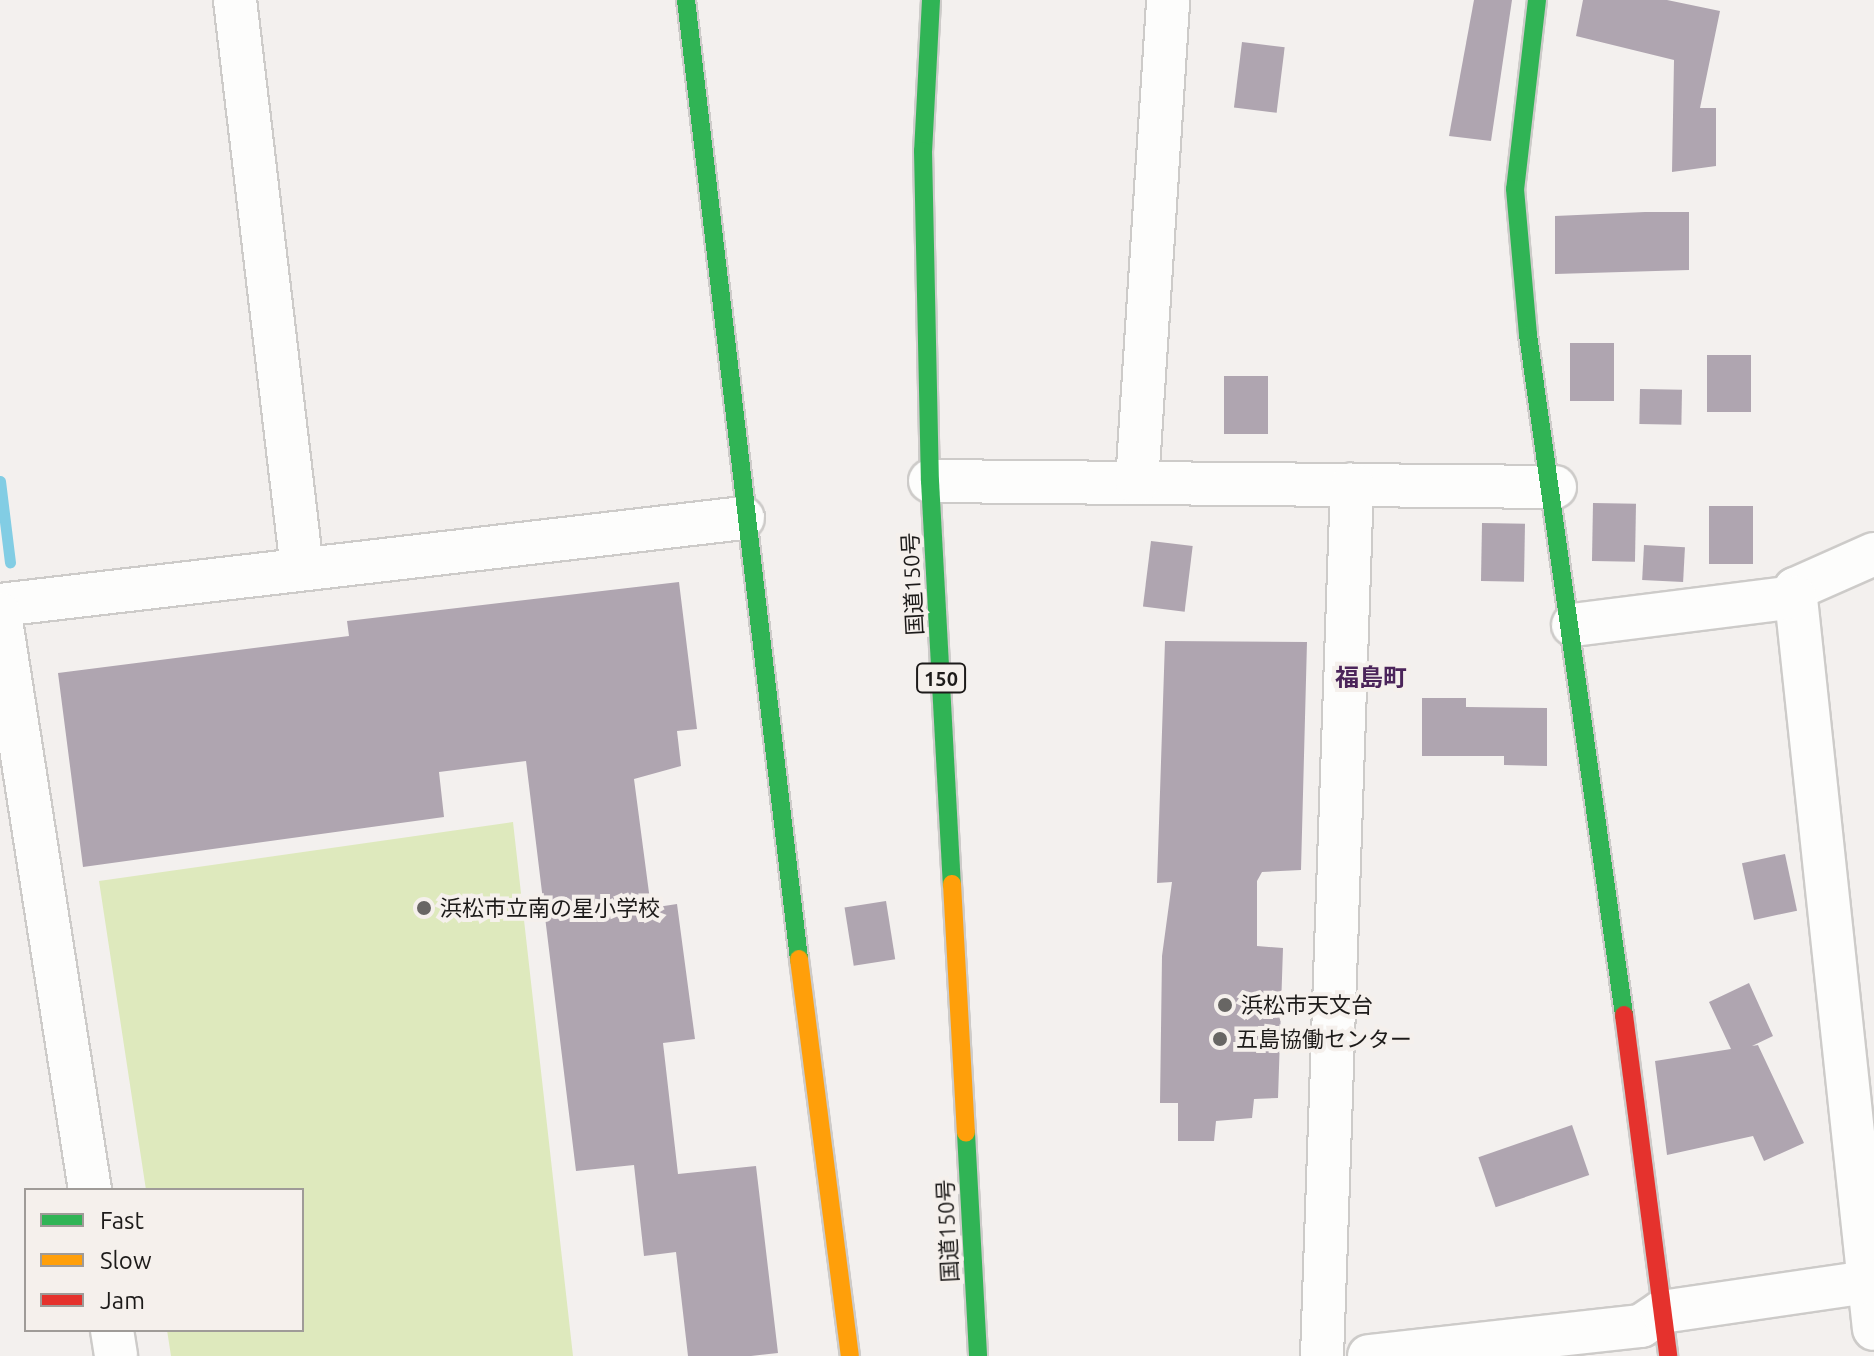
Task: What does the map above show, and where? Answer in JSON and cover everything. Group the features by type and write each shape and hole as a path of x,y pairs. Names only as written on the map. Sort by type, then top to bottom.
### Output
{"main road":[{"path":"686,0 743,518 850,1356"},
{"name":"国道150号","path":"931,0 923,151 930,481 978,1356"},
{"path":"1537,0 1515,189 1528,335 1555,487 1668,1356"}],"street":[{"path":"235,0 302,569"},
{"path":"1137,483 1168,0"},
{"path":"930,481 1555,487"},
{"path":"1322,1356 1352,485"},
{"path":"0,605 743,518"},
{"path":"1874,554 1795,589 1874,1329"},
{"path":"1573,625 1795,597"},
{"path":"0,614 90,1188"},
{"path":"1369,1356 1549,1346 1641,1326 1662,1312 1871,1281"},
{"path":"112,1332 116,1356"}],"green space":[{"path":"513,822 573,1356 171,1356 167,1332 304,1332 304,1188 146,1188 99,881"}],"building":[{"path":"1474,0 1512,0 1491,141 1449,136"},
{"path":"1583,0 1667,0 1720,11 1700,108 1716,108 1716,166 1672,172 1674,60 1576,36"},
{"path":"1242,42 1285,47 1277,113 1234,108"},
{"path":"1689,212 1689,270 1555,274 1555,216"},
{"path":"1570,343 1614,343 1614,401 1570,401"},
{"path":"1707,355 1751,355 1751,412 1707,412"},
{"path":"1224,376 1268,376 1268,434 1224,434"},
{"path":"1640,389 1682,390 1681,425 1639,424"},
{"path":"1593,503 1636,504 1635,562 1592,561"},
{"path":"1709,506 1753,506 1753,564 1709,564"},
{"path":"1482,523 1525,524 1524,582 1481,581"},
{"path":"1151,541 1193,546 1185,612 1143,607"},
{"path":"1644,545 1685,547 1683,582 1642,580"},
{"path":"679,582 697,729 677,731 681,766 634,779 651,908 677,904 695,1039 663,1043 678,1174 756,1166 778,1353 751,1356 688,1356 676,1252 644,1256 634,1165 576,1171 526,761 439,772 444,817 83,867 58,673 349,636 347,621"},
{"path":"1165,641 1307,642 1301,870 1262,872 1257,881 1257,946 1283,948 1278,1098 1254,1099 1252,1118 1216,1121 1214,1141 1178,1141 1178,1103 1160,1103 1162,956 1172,882 1157,883"},
{"path":"1422,698 1466,698 1466,707 1547,708 1547,766 1504,765 1504,756 1422,756"},
{"path":"1785,854 1797,911 1754,920 1742,863"},
{"path":"886,901 895,959 854,966 845,908"},
{"path":"1749,983 1773,1036 1752,1046 1758,1045 1804,1143 1764,1161 1753,1136 1667,1155 1655,1061 1731,1049 1709,1002"},
{"path":"1572,1125 1589,1175 1496,1207 1478,1157"}],"waterway":[{"path":"0,481 10,562"}],"traffic: fast":[{"path":"686,0 799,959"},
{"path":"931,0 923,151 930,481 952,884"},
{"path":"1537,0 1515,189 1528,335 1624,1015"},
{"path":"966,1133 978,1356"}],"traffic: slow":[{"path":"952,884 966,1133"},
{"path":"799,959 850,1356"}],"traffic: jam":[{"path":"1624,1015 1668,1356"}],"place":[{"name":"浜松市立南の星小学校","path":"424,908"},
{"name":"浜松市天文台","path":"1225,1005"},
{"name":"五島協働センター","path":"1220,1039"}],"district":[{"name":"福島町","path":"1371,678"}]}
